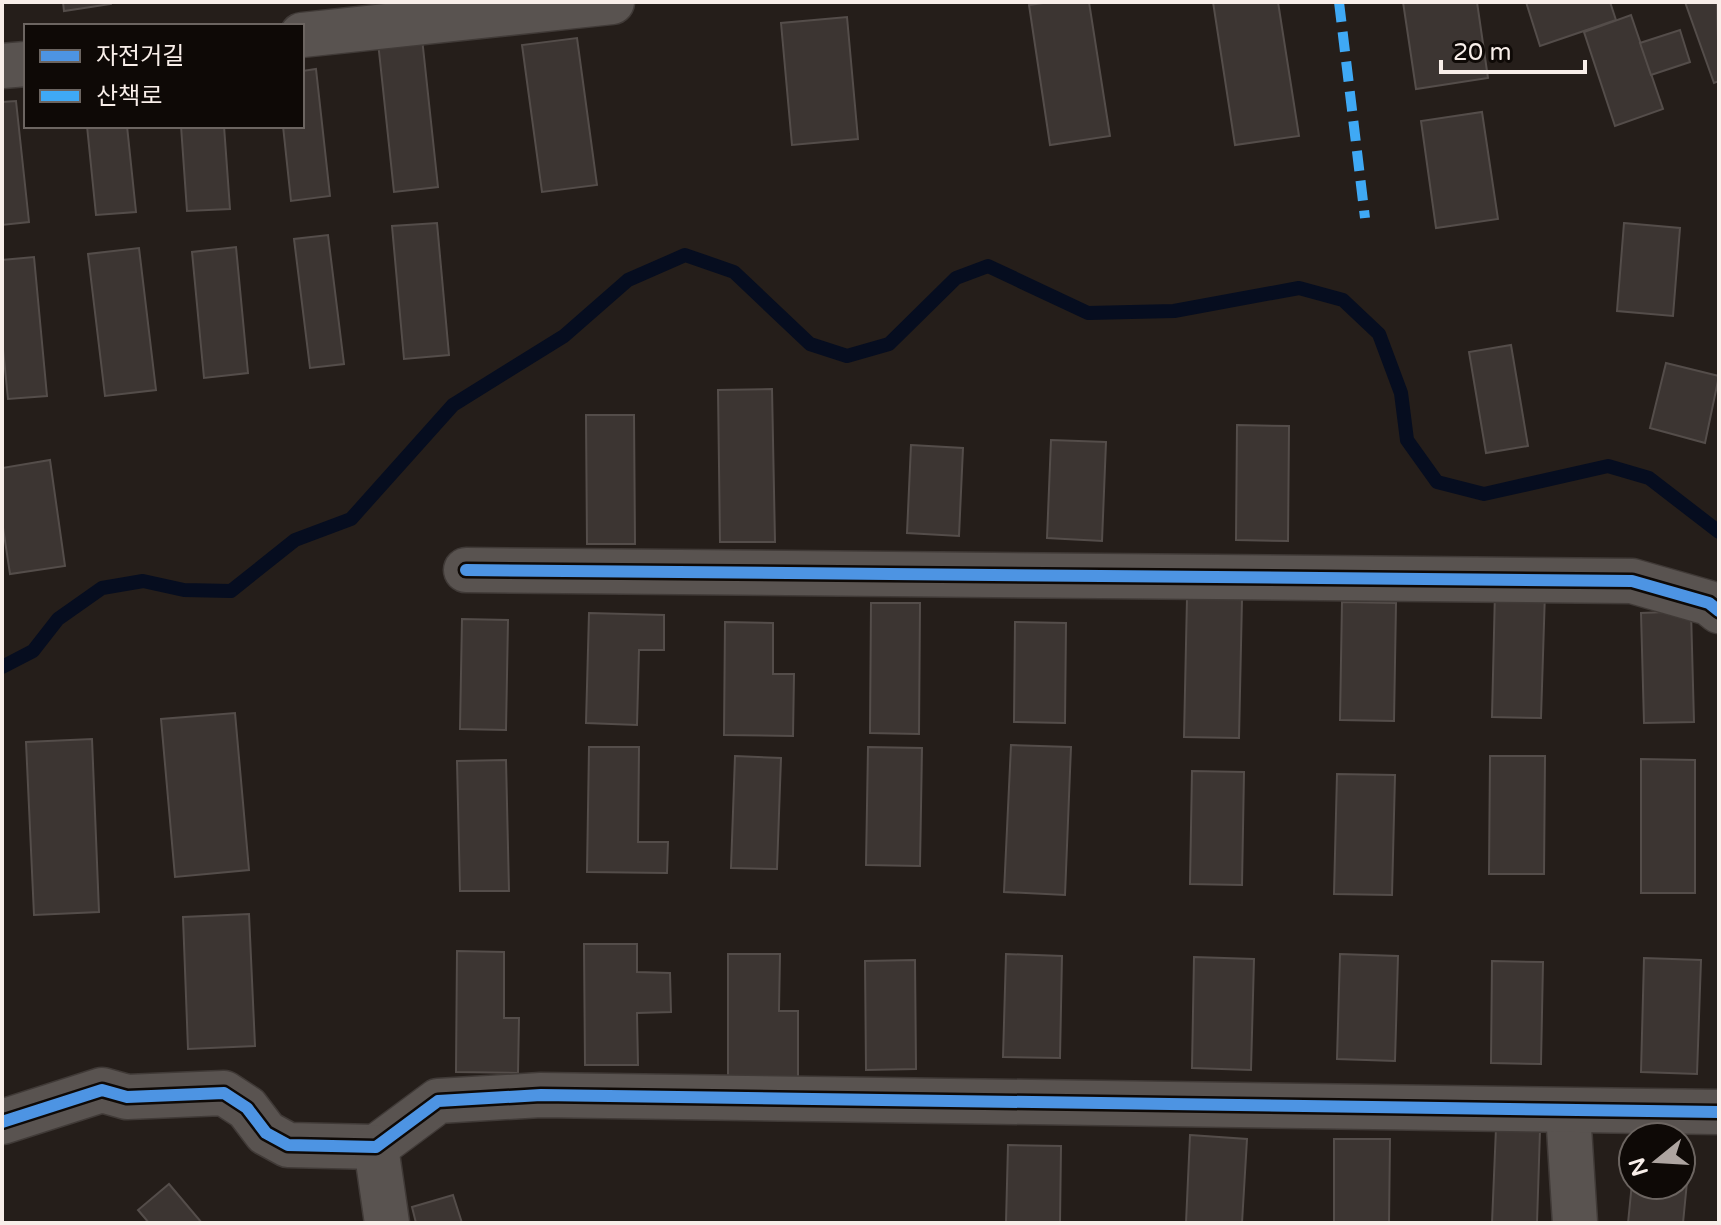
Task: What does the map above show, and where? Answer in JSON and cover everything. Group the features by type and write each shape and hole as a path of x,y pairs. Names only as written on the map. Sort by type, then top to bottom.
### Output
{"street":[{"path":"304,35 415,12 612,2"},
{"path":"2,66 24,64"},
{"path":"466,570 1632,581 1709,603 1719,611"},
{"path":"2,1122 102,1090 127,1097 224,1093 247,1108 266,1133 288,1145 376,1147 438,1101 541,1095 1719,1112"},
{"path":"1568,1112 1575,1223"},
{"path":"376,1147 387,1223"}],"building":[{"path":"63,2 111,2 111,4 64,11"},
{"path":"1089,2 1110,136 1050,145 1029,5"},
{"path":"1213,2 1278,2 1299,136 1235,145"},
{"path":"1403,2 1477,2 1488,78 1416,89"},
{"path":"1526,2 1610,2 1616,20 1540,46"},
{"path":"1685,2 1717,2 1719,81 1714,83"},
{"path":"1631,15 1663,109 1615,126 1584,32"},
{"path":"847,17 858,139 792,145 781,23"},
{"path":"1680,30 1690,62 1651,75 1640,43"},
{"path":"422,38 438,187 394,192 378,42"},
{"path":"577,38 597,185 542,192 522,45"},
{"path":"316,69 330,196 291,201 283,128 304,128 304,71"},
{"path":"16,101 29,222 2,225 2,102"},
{"path":"1482,112 1498,219 1436,228 1421,121"},
{"path":"87,128 127,128 136,212 96,215"},
{"path":"181,128 224,128 230,209 187,211"},
{"path":"437,223 449,355 404,359 392,226"},
{"path":"1624,223 1680,228 1673,316 1617,311"},
{"path":"328,235 344,364 310,368 294,239"},
{"path":"236,247 248,373 204,378 192,252"},
{"path":"139,248 156,390 105,396 88,254"},
{"path":"34,257 47,396 8,399 2,339 2,260"},
{"path":"1511,345 1528,446 1486,453 1469,352"},
{"path":"1666,363 1719,376 1705,443 1650,428"},
{"path":"772,389 775,542 720,542 718,390"},
{"path":"586,415 634,415 635,544 587,544"},
{"path":"1237,425 1289,426 1288,541 1236,540"},
{"path":"1051,440 1106,442 1102,541 1047,538"},
{"path":"911,445 963,448 959,536 907,533"},
{"path":"50,460 65,566 10,574 2,521 2,468"},
{"path":"1495,591 1545,592 1541,718 1492,717"},
{"path":"1187,598 1242,599 1239,738 1184,737"},
{"path":"1342,602 1396,603 1394,721 1340,720"},
{"path":"871,603 920,603 919,734 870,733"},
{"path":"1691,611 1694,722 1644,723 1641,613"},
{"path":"589,613 664,615 664,650 639,650 637,725 586,723"},
{"path":"462,619 508,620 506,730 460,729"},
{"path":"725,622 773,623 773,674 794,674 793,736 724,735"},
{"path":"1015,622 1066,623 1065,723 1014,722"},
{"path":"235,713 249,870 175,877 161,719"},
{"path":"92,739 99,912 34,915 26,742"},
{"path":"1011,745 1071,747 1065,895 1004,892"},
{"path":"589,747 639,747 638,842 668,842 667,873 587,872"},
{"path":"868,747 922,748 920,866 866,865"},
{"path":"735,756 781,758 777,869 731,868"},
{"path":"1490,756 1545,756 1544,874 1489,874"},
{"path":"1641,759 1695,760 1695,893 1641,893"},
{"path":"506,760 509,891 460,891 457,761"},
{"path":"1192,771 1244,772 1242,885 1190,884"},
{"path":"1337,774 1395,775 1392,895 1334,894"},
{"path":"249,914 255,1046 188,1049 183,917"},
{"path":"584,944 637,944 637,972 670,973 671,1012 637,1013 638,1065 585,1065"},
{"path":"457,951 504,952 504,1018 519,1018 518,1073 456,1072"},
{"path":"728,954 780,954 779,1011 798,1011 798,1079 728,1078"},
{"path":"1006,954 1062,956 1060,1058 1003,1057"},
{"path":"1340,954 1398,956 1395,1061 1337,1059"},
{"path":"1194,957 1254,959 1251,1070 1192,1068"},
{"path":"1644,958 1701,960 1697,1074 1641,1072"},
{"path":"915,960 916,1069 866,1070 865,961"},
{"path":"1492,961 1543,962 1541,1064 1491,1063"},
{"path":"1496,1128 1540,1130 1537,1223 1492,1223"},
{"path":"1190,1135 1247,1139 1242,1223 1186,1223"},
{"path":"1334,1139 1390,1139 1389,1223 1334,1223"},
{"path":"1008,1145 1061,1146 1060,1223 1006,1223"},
{"path":"169,1184 202,1223 149,1223 138,1210"},
{"path":"453,1195 462,1223 416,1223 412,1207"},
{"path":"1630,1201 1685,1201 1683,1223 1628,1223"}],"waterway":[{"path":"2,667 33,651 58,619 102,588 143,581 184,590 231,591 295,540 351,519 453,405 564,336 628,280 685,255 734,272 810,344 847,356 889,344 956,278 988,266 1088,313 1174,311 1299,288 1343,300 1379,334 1401,393 1407,440 1437,482 1484,494 1608,466 1649,478 1719,532"}],"marked path":[{"path":"1339,2 1365,218"}],"cycle path":[{"path":"466,570 1632,581 1709,603 1719,611"},
{"path":"2,1122 102,1090 127,1097 224,1093 247,1108 266,1133 288,1145 376,1147 438,1101 541,1095 1719,1112"}]}
